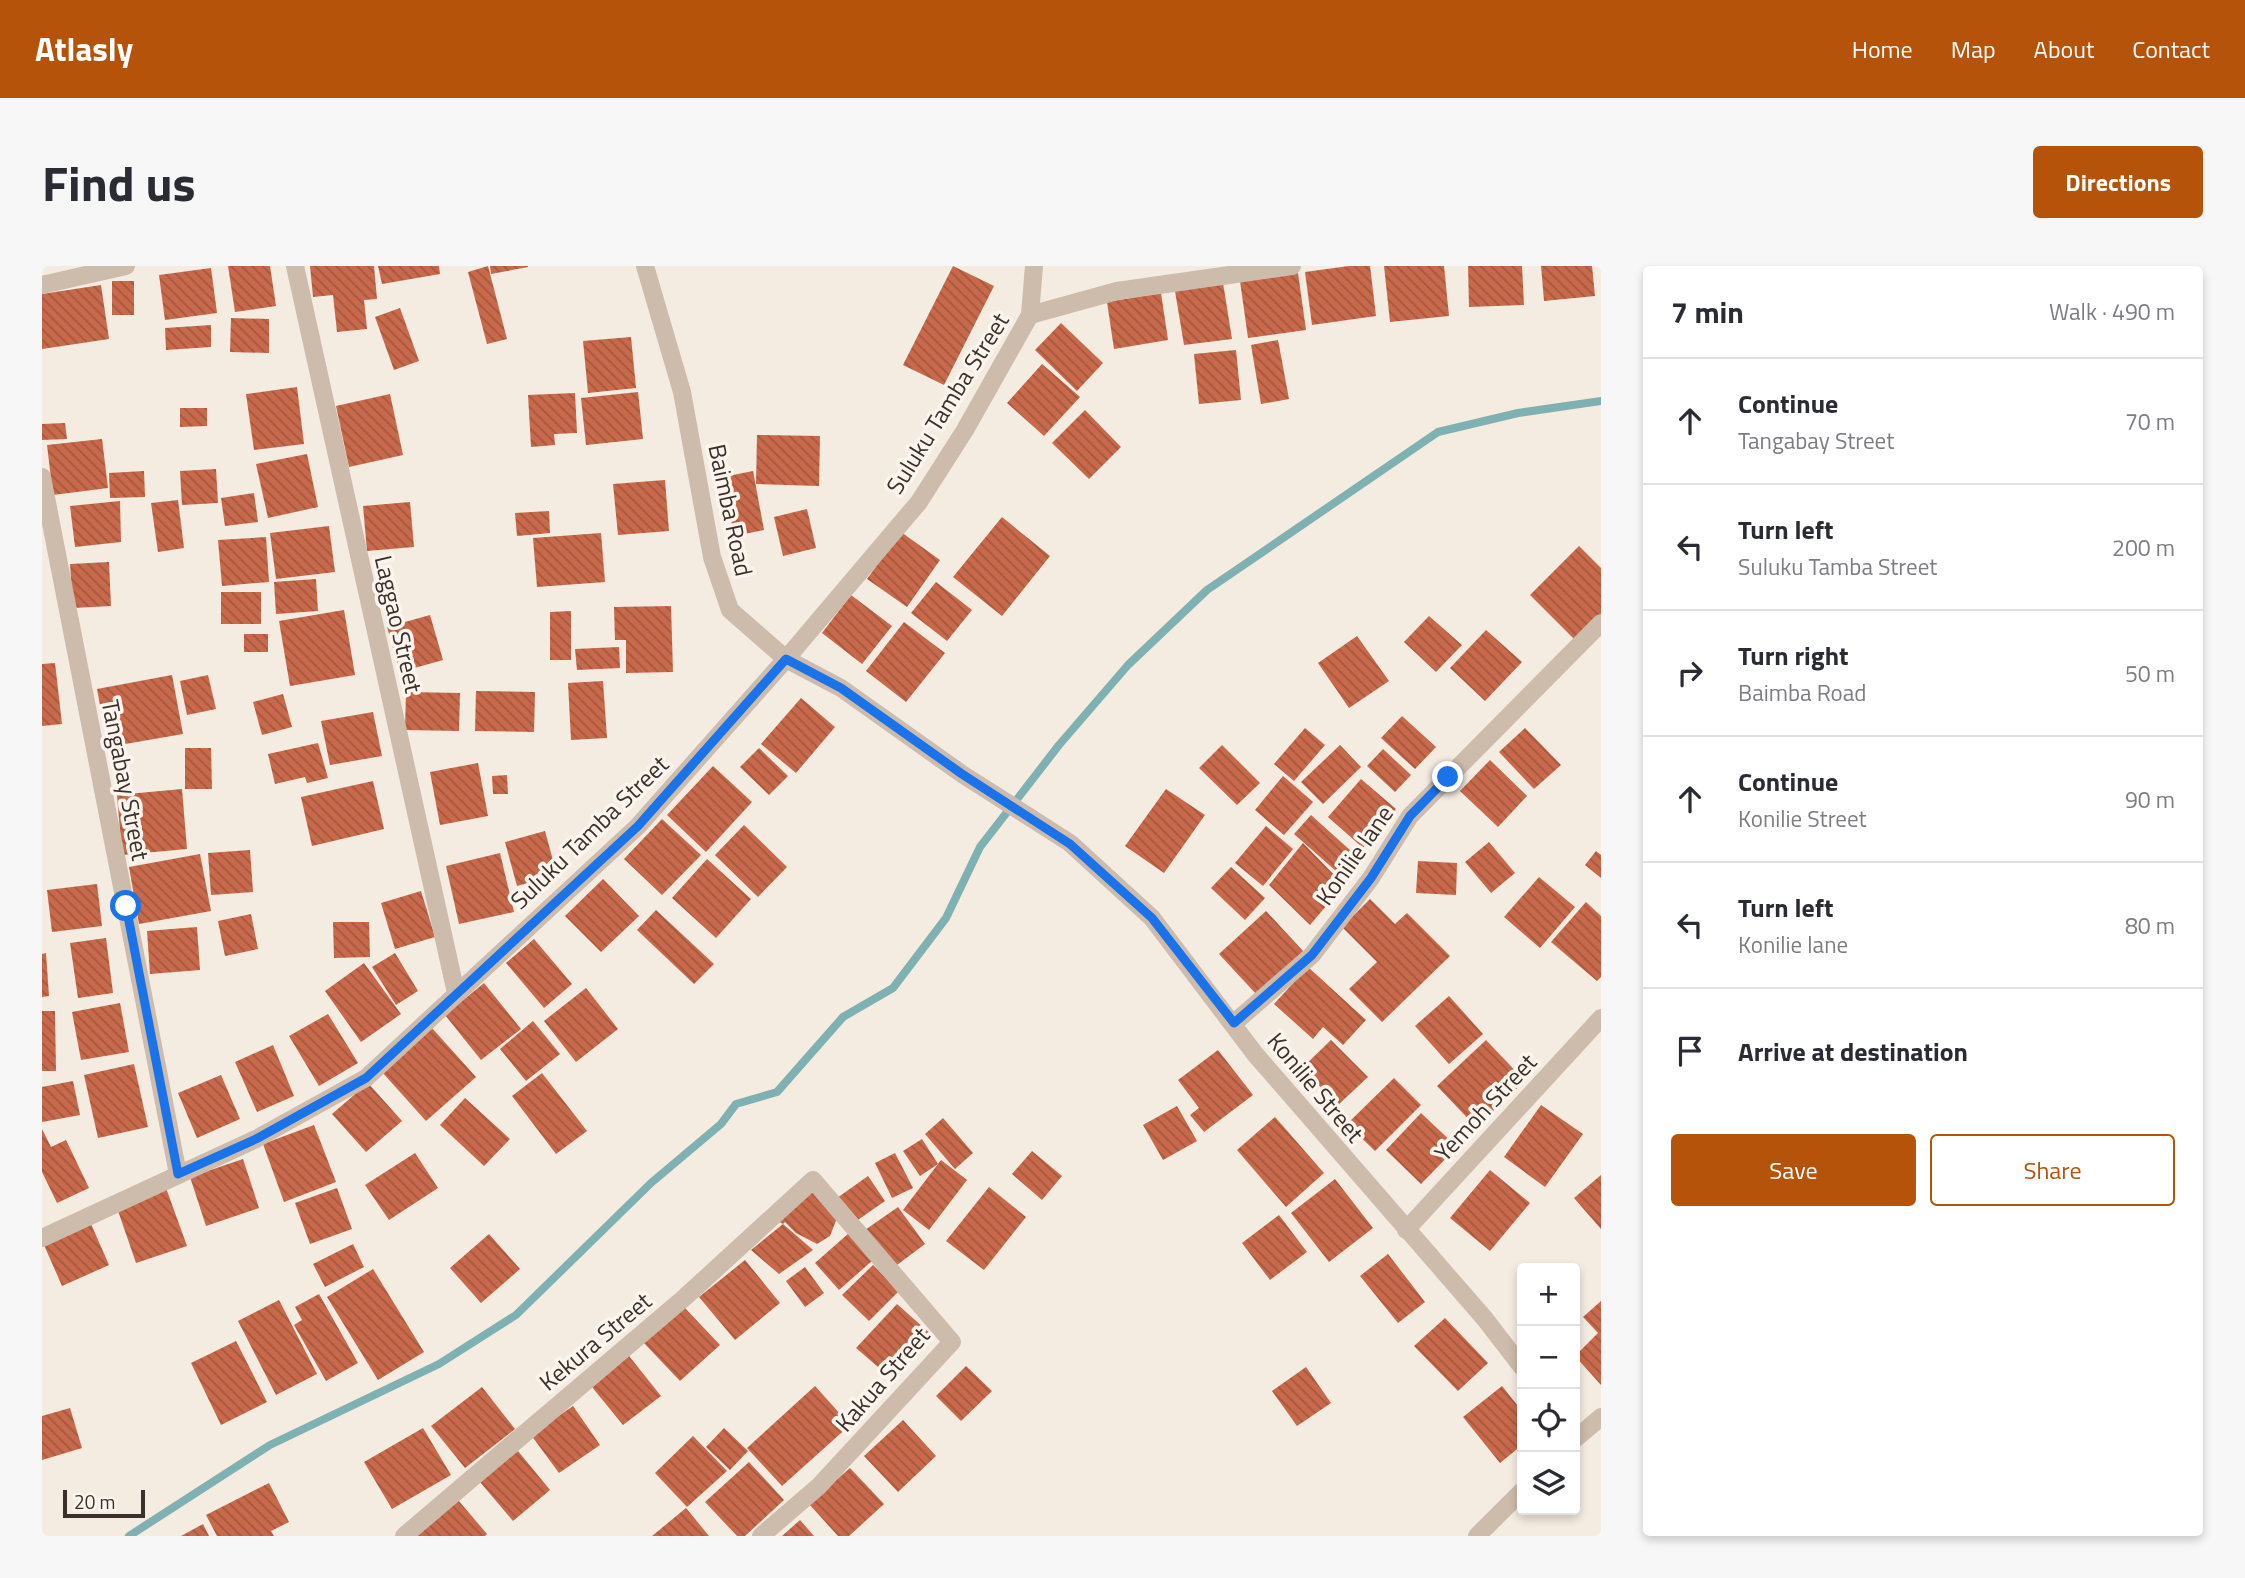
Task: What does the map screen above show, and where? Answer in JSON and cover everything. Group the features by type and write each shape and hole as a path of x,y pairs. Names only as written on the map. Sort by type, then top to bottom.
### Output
{"street":[{"path":"42,285 126,266"},
{"name":"Laggao Street","path":"295,266 456,993"},
{"name":"Baimba Road","path":"645,266 682,392 712,557 730,610 786,659 841,688 962,774"},
{"name":"Suluku Tamba Street","path":"42,1238 256,1139 366,1078 638,826 786,659 919,502 965,430 1030,315 1034,266"},
{"path":"1030,315 1117,290 1292,266"},
{"name":"Tangabay Street","path":"42,477 178,1174"},
{"name":"Konilie lane","path":"1234,1023 1312,955 1371,878 1410,816 1601,623"},
{"name":"Konilie Street","path":"962,774 1070,844 1152,918 1255,1054 1485,1319 1517,1361"},
{"name":"Yemoh Street","path":"1406,1230 1601,1018"},
{"name":"Kekura Street","path":"404,1536 684,1298 813,1180"},
{"name":"Kakua Street","path":"761,1536 819,1486 952,1342 813,1180"},
{"path":"1580,1434 1601,1417"},
{"path":"1476,1536 1517,1496"}],"building":[{"path":"228,266 270,266 276,306 235,312"},
{"path":"310,266 374,266 377,299 364,300 367,329 337,332 333,295 313,297"},
{"path":"378,266 439,266 440,274 382,284"},
{"path":"488,266 507,339 487,344 468,272"},
{"path":"490,266 528,266 528,267 491,274"},
{"path":"953,266 994,286 944,385 903,365"},
{"path":"1370,266 1376,316 1312,325 1305,272"},
{"path":"1384,266 1444,266 1449,316 1390,322"},
{"path":"1468,266 1522,266 1524,305 1469,307"},
{"path":"1541,266 1592,266 1595,296 1544,301"},
{"path":"211,268 217,313 165,320 159,275"},
{"path":"1298,273 1306,330 1248,338 1240,281"},
{"path":"112,281 134,281 134,315 112,315"},
{"path":"1223,283 1232,339 1184,345 1175,291"},
{"path":"101,285 109,339 42,349 42,294"},
{"path":"1161,293 1168,340 1114,349 1107,302"},
{"path":"400,308 419,361 394,370 375,317"},
{"path":"231,318 269,319 269,353 230,352"},
{"path":"1061,323 1103,363 1077,391 1035,350"},
{"path":"211,325 211,347 166,350 165,328"},
{"path":"631,337 636,388 588,393 583,341"},
{"path":"1278,340 1289,399 1261,404 1251,345"},
{"path":"1236,350 1241,400 1199,404 1194,354"},
{"path":"1042,364 1080,397 1044,436 1007,403"},
{"path":"297,387 304,444 254,450 246,394"},
{"path":"638,392 643,439 586,445 581,398"},
{"path":"575,393 577,433 554,434 555,445 531,447 528,395"},
{"path":"390,394 403,455 349,467 336,406"},
{"path":"180,408 207,408 207,426 180,427"},
{"path":"1085,410 1121,447 1089,479 1052,443"},
{"path":"65,423 67,439 42,440 42,424"},
{"path":"757,435 820,436 819,486 756,484"},
{"path":"102,439 108,488 53,495 47,445"},
{"path":"307,454 318,507 268,518 256,464"},
{"path":"216,469 218,503 182,505 180,471"},
{"path":"144,471 145,497 110,498 109,473"},
{"path":"753,471 764,530 734,536 723,477"},
{"path":"665,480 669,531 618,535 613,484"},
{"path":"254,493 258,522 225,526 221,498"},
{"path":"178,500 184,548 158,552 151,503"},
{"path":"120,501 121,542 75,547 70,506"},
{"path":"410,502 414,547 367,551 363,506"},
{"path":"807,509 816,548 783,556 774,517"},
{"path":"549,511 550,533 517,536 515,513"},
{"path":"1002,517 1050,556 1002,616 953,577"},
{"path":"329,526 335,572 276,579 270,533"},
{"path":"901,532 940,560 907,607 867,579"},
{"path":"601,533 605,582 537,587 533,538"},
{"path":"266,537 269,582 222,586 218,540"},
{"path":"1579,546 1601,568 1601,617 1576,641 1530,595"},
{"path":"109,562 111,606 73,608 70,564"},
{"path":"316,579 318,611 276,614 274,582"},
{"path":"936,582 972,610 947,641 911,613"},
{"path":"221,592 261,592 261,624 221,624"},
{"path":"851,595 892,626 862,664 822,633"},
{"path":"671,606 673,672 626,673 626,640 615,640 614,607"},
{"path":"344,610 355,675 290,686 279,621"},
{"path":"571,611 571,660 550,660 550,612"},
{"path":"430,615 443,660 400,672 387,627"},
{"path":"1429,616 1462,645 1436,672 1404,642"},
{"path":"904,622 945,653 906,702 866,671"},
{"path":"1486,630 1522,662 1485,701 1450,668"},
{"path":"244,634 268,634 268,652 244,652"},
{"path":"1357,636 1389,681 1349,708 1318,663"},
{"path":"619,647 620,668 577,670 575,649"},
{"path":"55,663 62,724 42,726 42,664"},
{"path":"172,675 183,734 108,747 97,689"},
{"path":"208,675 216,709 187,715 180,681"},
{"path":"603,681 607,738 571,740 568,683"},
{"path":"476,691 535,692 534,732 475,731"},
{"path":"406,692 460,693 459,731 405,730"},
{"path":"283,694 292,727 262,735 253,702"},
{"path":"801,698 835,727 796,773 761,744"},
{"path":"373,712 382,756 330,765 321,721"},
{"path":"1402,716 1436,747 1415,769 1381,738"},
{"path":"1305,728 1325,745 1294,781 1274,764"},
{"path":"1525,728 1561,765 1534,789 1499,752"},
{"path":"318,743 328,778 307,783 305,777 275,784 268,754"},
{"path":"1222,745 1260,783 1237,805 1199,768"},
{"path":"1340,745 1361,767 1323,804 1301,782"},
{"path":"185,748 211,748 212,789 185,789"},
{"path":"759,748 788,776 769,795 740,767"},
{"path":"1383,749 1411,775 1395,792 1367,766"},
{"path":"1490,760 1527,796 1498,827 1460,791"},
{"path":"478,763 488,816 440,825 430,772"},
{"path":"713,766 752,802 706,852 667,815"},
{"path":"507,775 508,794 493,794 492,776"},
{"path":"1283,776 1313,802 1284,835 1255,810"},
{"path":"1361,779 1396,809 1363,848 1328,817"},
{"path":"373,781 384,829 312,846 301,797"},
{"path":"182,789 187,849 122,855 117,795"},
{"path":"1166,789 1205,815 1164,873 1125,846"},
{"path":"1311,815 1361,860 1345,879 1294,834"},
{"path":"662,819 701,855 662,895 624,859"},
{"path":"744,825 787,867 758,897 715,855"},
{"path":"1266,826 1293,849 1263,886 1235,863"},
{"path":"545,831 557,875 517,886 505,842"},
{"path":"1489,842 1515,873 1491,893 1465,862"},
{"path":"1303,843 1344,885 1310,925 1269,885"},
{"path":"250,850 253,892 211,895 208,853"},
{"path":"1596,851 1601,855 1601,878 1585,865"},
{"path":"500,853 514,912 459,924 446,866"},
{"path":"200,854 211,911 139,924 129,867"},
{"path":"707,859 751,899 716,938 672,898"},
{"path":"1418,861 1457,863 1456,895 1416,893"},
{"path":"1231,867 1265,898 1245,920 1211,888"},
{"path":"1539,877 1575,907 1540,948 1504,917"},
{"path":"603,879 639,916 601,952 565,916"},
{"path":"97,884 102,926 52,932 47,890"},
{"path":"421,891 435,937 395,949 381,903"},
{"path":"1370,899 1395,924 1407,913 1450,956 1382,1022 1349,989 1377,962 1342,927"},
{"path":"1586,902 1601,916 1601,977 1597,981 1551,942"},
{"path":"656,910 714,964 694,984 637,930"},
{"path":"1266,911 1304,952 1257,995 1219,954"},
{"path":"251,914 258,949 225,956 218,921"},
{"path":"333,922 369,922 370,957 334,958"},
{"path":"197,927 200,970 150,974 147,931"},
{"path":"106,938 113,993 78,998 70,943"},
{"path":"534,939 572,984 544,1008 506,963"},
{"path":"46,953 49,996 42,997 42,954"},
{"path":"395,953 418,991 396,1005 372,967"},
{"path":"364,963 401,1014 361,1042 325,991"},
{"path":"1308,967 1366,1020 1343,1045 1323,1027 1313,1039 1274,1004"},
{"path":"484,983 521,1029 481,1060 445,1015"},
{"path":"586,988 618,1029 576,1062 544,1021"},
{"path":"1449,996 1483,1034 1449,1064 1415,1026"},
{"path":"120,1003 129,1052 81,1060 72,1012"},
{"path":"42,1011 55,1011 56,1071 42,1071"},
{"path":"328,1014 358,1063 319,1086 289,1036"},
{"path":"533,1021 560,1054 526,1081 500,1049"},
{"path":"431,1027 476,1077 426,1121 382,1072"},
{"path":"1331,1040 1368,1077 1338,1105 1302,1068"},
{"path":"1486,1040 1525,1081 1476,1127 1437,1086"},
{"path":"273,1045 294,1096 257,1112 235,1062"},
{"path":"1218,1050 1253,1095 1204,1132 1190,1115 1199,1108 1178,1080"},
{"path":"134,1064 148,1127 98,1138 84,1075"},
{"path":"542,1073 587,1131 556,1154 512,1096"},
{"path":"221,1075 240,1119 197,1138 178,1093"},
{"path":"1394,1078 1421,1105 1375,1151 1347,1124"},
{"path":"73,1081 80,1115 42,1122 42,1087"},
{"path":"368,1083 402,1121 366,1152 332,1114"},
{"path":"465,1098 510,1139 484,1166 440,1125"},
{"path":"1541,1105 1583,1134 1545,1187 1504,1157"},
{"path":"1177,1106 1197,1141 1163,1160 1143,1125"},
{"path":"1421,1113 1457,1147 1421,1184 1386,1150"},
{"path":"1275,1117 1324,1173 1286,1207 1237,1150"},
{"path":"943,1118 973,1153 955,1169 925,1134"},
{"path":"314,1125 336,1182 284,1202 263,1144"},
{"path":"42,1129 51,1147 66,1140 89,1188 57,1203 42,1172"},
{"path":"922,1139 938,1164 920,1176 903,1151"},
{"path":"1032,1151 1062,1176 1042,1200 1012,1174"},
{"path":"415,1153 438,1188 389,1220 365,1185"},
{"path":"895,1153 913,1188 892,1198 875,1163"},
{"path":"243,1159 259,1208 206,1226 190,1177"},
{"path":"941,1160 967,1180 929,1230 903,1210"},
{"path":"1490,1170 1530,1203 1490,1251 1450,1218"},
{"path":"1601,1175 1601,1229 1574,1198"},
{"path":"868,1176 885,1201 855,1222 837,1198"},
{"path":"1335,1179 1373,1228 1329,1262 1291,1213"},
{"path":"813,1184 837,1218 830,1236 817,1244 796,1233 785,1222 783,1224 773,1218"},
{"path":"989,1187 1026,1217 984,1270 946,1241"},
{"path":"166,1188 187,1246 136,1263 116,1205"},
{"path":"337,1188 352,1229 310,1244 295,1203"},
{"path":"898,1207 925,1244 893,1268 865,1230"},
{"path":"1279,1215 1307,1252 1270,1280 1242,1243"},
{"path":"91,1224 109,1265 62,1286 44,1245"},
{"path":"783,1224 813,1250 779,1274 751,1250"},
{"path":"849,1233 873,1260 839,1290 815,1263"},
{"path":"489,1234 520,1269 481,1303 450,1268"},
{"path":"353,1244 364,1267 325,1287 313,1264"},
{"path":"1388,1254 1425,1302 1398,1323 1360,1276"},
{"path":"745,1260 780,1303 735,1340 699,1297"},
{"path":"873,1265 899,1291 869,1321 842,1295"},
{"path":"805,1267 824,1293 805,1307 786,1281"},
{"path":"373,1269 424,1352 378,1380 327,1297"},
{"path":"319,1294 358,1363 326,1381 294,1325 302,1320 295,1307"},
{"path":"279,1300 317,1374 276,1395 238,1321"},
{"path":"1601,1301 1601,1385 1580,1362 1580,1351 1598,1333 1583,1317"},
{"path":"897,1304 933,1336 893,1380 856,1348"},
{"path":"683,1306 720,1345 680,1381 643,1342"},
{"path":"1445,1318 1488,1363 1458,1391 1414,1346"},
{"path":"236,1341 267,1402 221,1425 191,1363"},
{"path":"625,1351 661,1396 623,1425 587,1381"},
{"path":"966,1366 992,1391 961,1421 936,1396"},
{"path":"1306,1367 1331,1403 1297,1426 1272,1391"},
{"path":"815,1386 850,1425 782,1486 747,1448"},
{"path":"1502,1386 1517,1405 1517,1449 1500,1463 1463,1417"},
{"path":"482,1387 515,1429 465,1468 431,1426"},
{"path":"573,1406 600,1445 559,1473 531,1435"},
{"path":"70,1408 82,1448 42,1460 42,1416"},
{"path":"903,1420 936,1456 898,1492 864,1456"},
{"path":"423,1428 451,1475 392,1509 364,1462"},
{"path":"724,1428 748,1451 730,1470 706,1447"},
{"path":"693,1436 727,1471 687,1507 655,1473"},
{"path":"518,1451 550,1490 513,1521 480,1482"},
{"path":"749,1462 784,1500 745,1536 737,1536 705,1502"},
{"path":"850,1468 884,1504 849,1536 838,1536 809,1504"},
{"path":"269,1483 289,1522 271,1531 274,1536 217,1536 206,1515"},
{"path":"458,1500 487,1534 485,1536 415,1536"},
{"path":"686,1508 709,1536 652,1536"},
{"path":"800,1520 814,1536 782,1536"},
{"path":"203,1524 209,1536 181,1536"}],"waterway":[{"path":"129,1536 270,1445 439,1364 516,1315 651,1183 721,1124 736,1104 777,1092 843,1017 893,988 946,918 980,847 1059,745 1128,665 1207,590 1438,432 1518,413 1601,401"}],"route":[{"path":"126,906 178,1174 256,1139 366,1078 638,826 786,659 841,688 962,774 1070,844 1152,918 1234,1023 1312,955 1371,878 1410,816 1448,777"}]}
